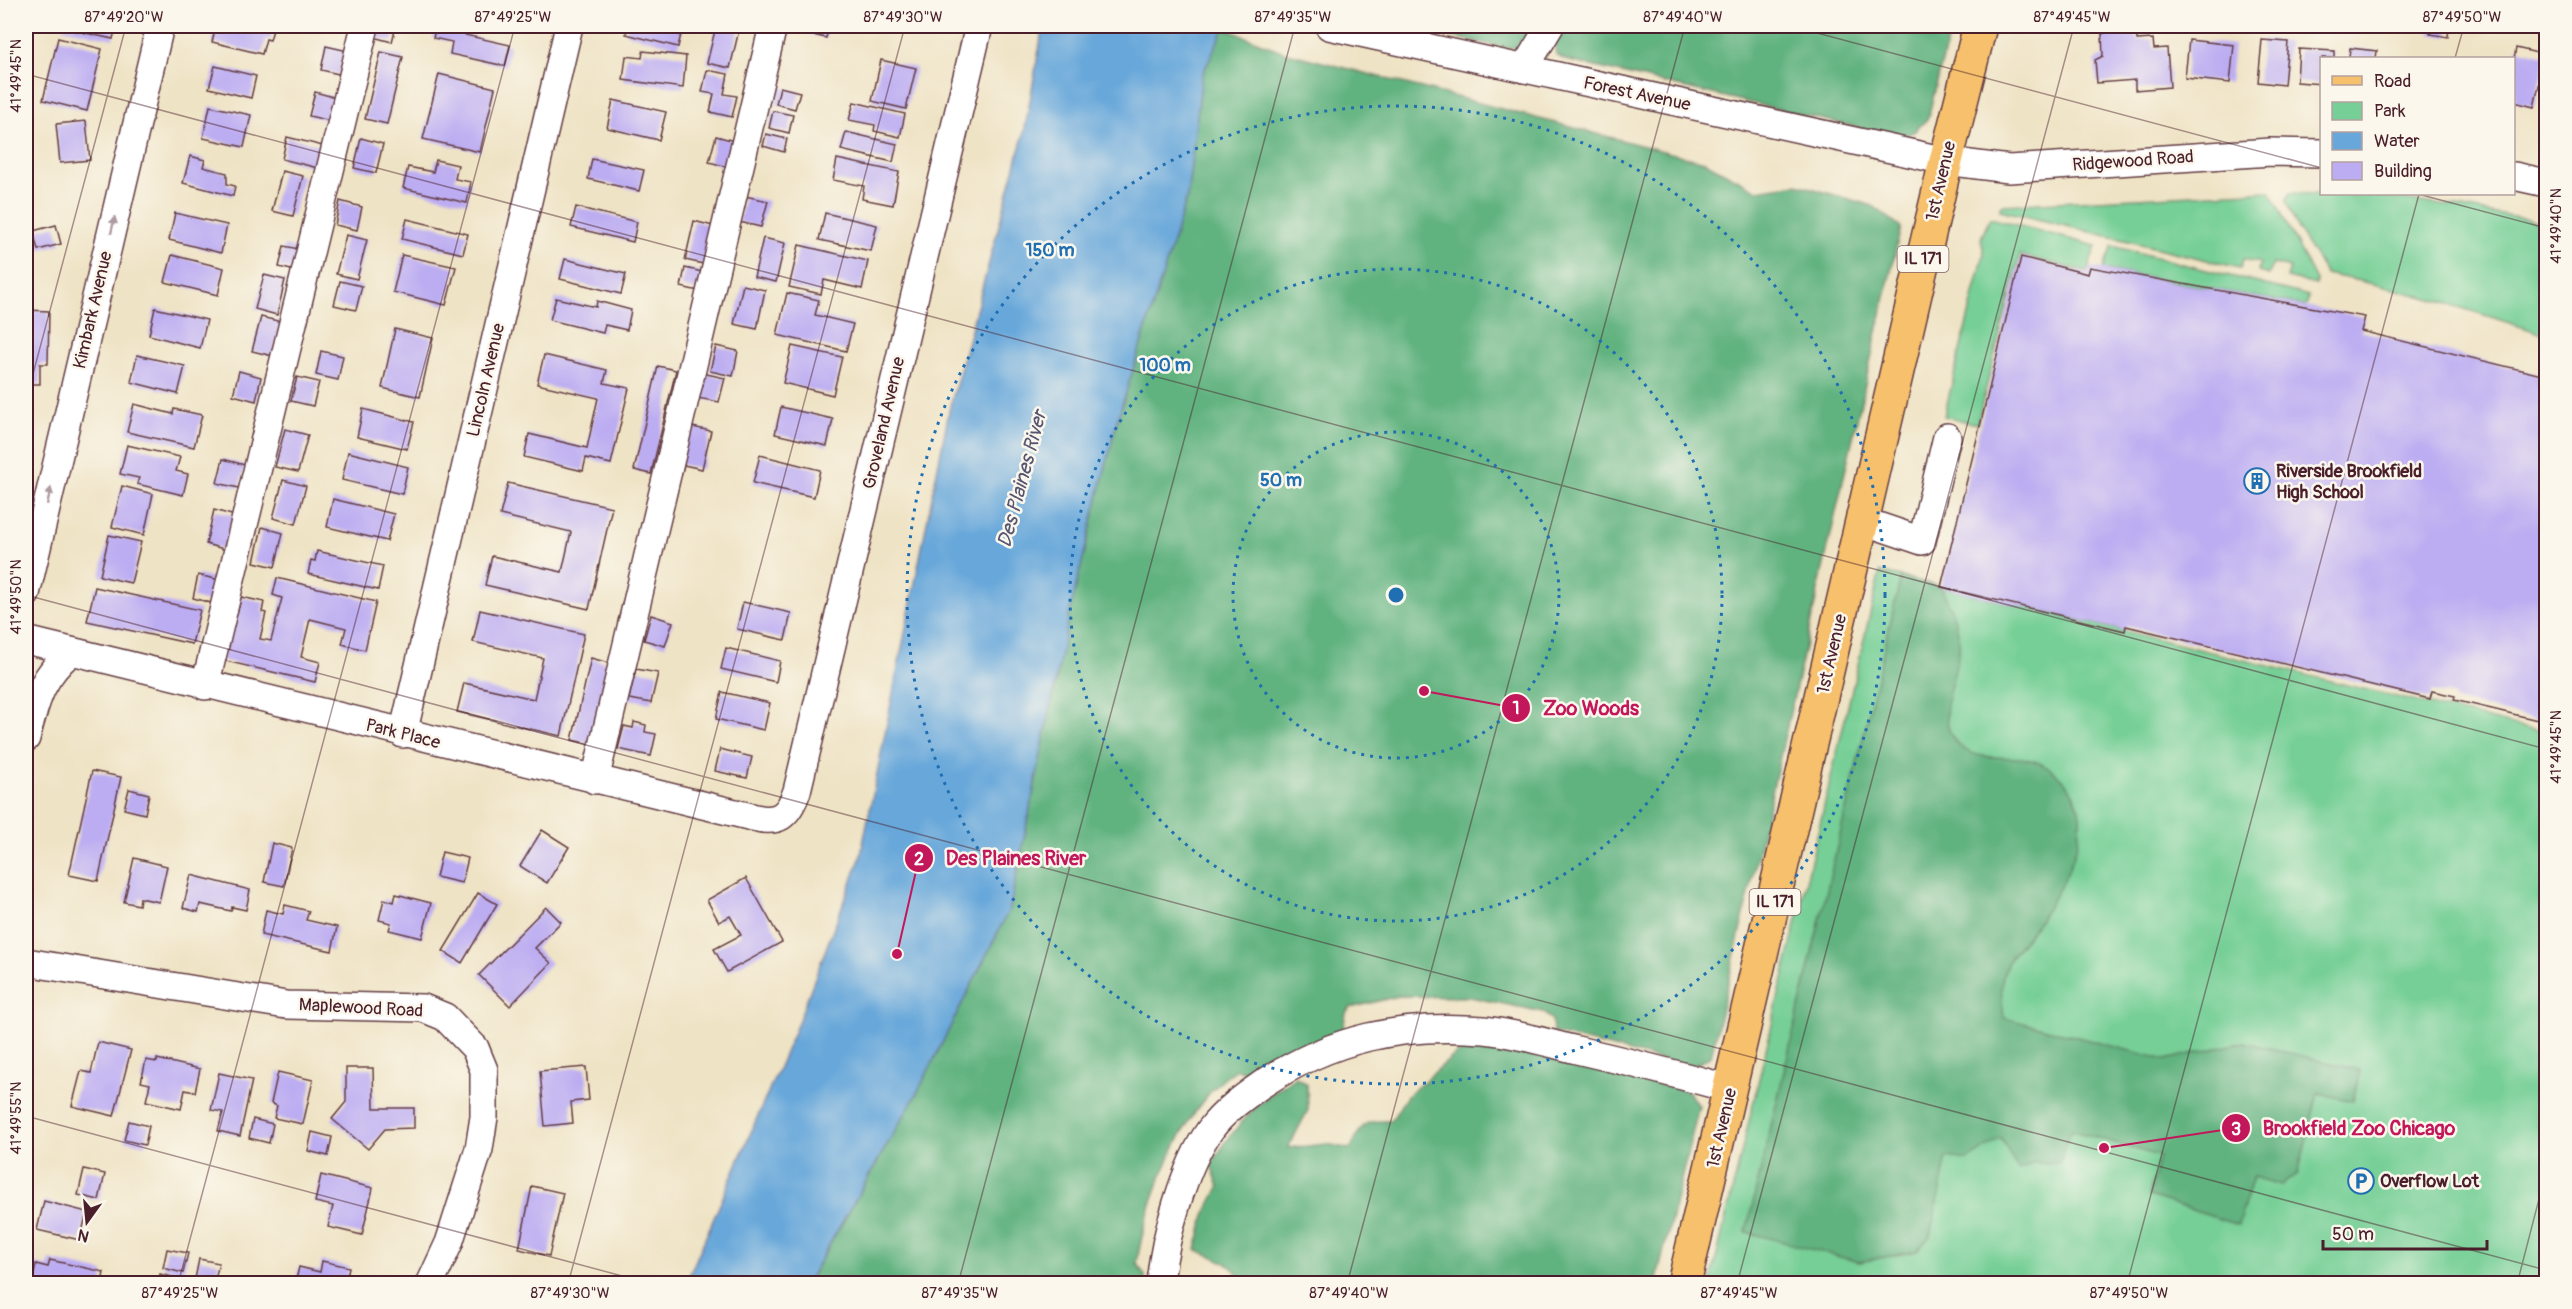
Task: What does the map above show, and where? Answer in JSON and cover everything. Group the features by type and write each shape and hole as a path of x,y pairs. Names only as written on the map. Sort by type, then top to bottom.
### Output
{"main road":[{"name":"1st Avenue","path":"1684,1284 1946,160 1980,26"}],"street":[{"name":"Kimbark Avenue","path":"26,594 160,26"},
{"path":"205,686 365,26"},
{"name":"Lincoln Avenue","path":"403,734 569,26"},
{"path":"595,780 772,26"},
{"name":"Groveland Avenue","path":"782,817 789,810 797,791 979,26"},
{"name":"Forest Avenue","path":"1329,26 1946,160"},
{"path":"1524,69 1550,26"},
{"name":"Ridgewood Road","path":"1946,160 2010,169 2271,152 2320,153"},
{"path":"2515,176 2547,183"},
{"path":"1863,521 1922,541 1947,437"},
{"name":"Park Place","path":"26,640 205,686 762,820 782,817"},
{"path":"26,738 38,694 49,673 71,652"},
{"name":"Maplewood Road","path":"26,962 286,1005 423,1008 445,1017 475,1048 484,1070 484,1117 479,1149 450,1243 430,1284"},
{"path":"1160,1284 1164,1256 1187,1174 1211,1130 1245,1096 1286,1068 1335,1045 1384,1033 1424,1029 1486,1030 1529,1038 1731,1089"}],"green space":[{"path":"1402,26 1536,26 1516,48 1506,48"},
{"path":"1562,26 1951,26 1928,118 1914,132 1903,135 1886,134 1565,60 1556,55 1555,40"},
{"path":"1224,28 1284,52 1705,162 1757,190 1797,184 1873,206 1901,227 1711,1056 1698,1064 1686,1066 1553,1033 1552,1020 1543,1012 1470,997 1399,996 1350,1008 1346,1013 1343,1028 1253,1075 1237,1069 1218,1084 1200,1105 1170,1156 1149,1212 1137,1263 1145,1276 1145,1283 807,1284 916,1095 1010,908 1069,615 1117,421 1187,197 1202,75"},
{"path":"2270,191 2316,285 2287,278 2290,268 2273,264 2269,275 2258,272 2260,263 2243,259 2240,268 2000,210 2002,205"},
{"path":"2290,193 2374,196 2451,206 2546,223 2546,335 2437,301 2326,274 2299,231 2286,201"},
{"path":"1990,218 2096,246 2087,272 2020,255 1977,424 1944,416 1984,254 1981,238"},
{"path":"2112,246 2309,296 2306,306 2103,269"},
{"path":"1880,572 2546,733 2546,1283 1710,1284"},
{"path":"1901,577 1941,587 1954,618 1959,651 1946,713 1947,725 1952,736 1960,746 1974,754 2021,758 2043,765 2054,772 2070,789 2079,810 2079,837 2070,866 2048,907 2013,954 2005,969 2002,987 2004,1018 2165,1060 2244,1042 2360,1070 2353,1101 2318,1093 2298,1174 2281,1185 2253,1177 2238,1225 2149,1196 2159,1156 2071,1130 2060,1163 2034,1163 2018,1170 2001,1138 1968,1160 1947,1157 1930,1236 1917,1251 1859,1262 1746,1232"},
{"path":"1470,1041 1524,1049 1687,1091 1699,1106 1656,1283 1242,1283 1235,1270 1216,1258 1196,1250 1205,1215 1219,1187 1211,1165 1238,1126 1258,1105 1296,1077 1307,1084 1308,1110 1288,1148 1327,1144 1350,1149 1364,1125 1374,1121 1391,1121 1407,1096 1457,1053 1462,1052"}],"water":[{"path":"1043,26 1225,26 1202,75 1187,197 1117,421 1069,615 1010,908 916,1095 807,1283 686,1283 797,1025 860,859 949,411 1025,129"}],"building":[{"path":"64,26 116,26 113,39 63,28"},
{"path":"216,26 274,26 270,40 266,39 262,54 212,42"},
{"path":"376,26 396,26 392,42 373,37"},
{"path":"436,26 467,26 465,35 510,45 505,66 450,54 452,42 433,38"},
{"path":"628,26 683,26 678,47 626,34"},
{"path":"716,26 739,30 730,68 707,63"},
{"path":"793,26 829,26 826,38 792,30"},
{"path":"2113,26 2136,26 2137,40 2153,39 2154,49 2167,48 2170,87 2135,90 2135,80 2097,83 2095,60 2103,56 2102,34 2113,29"},
{"path":"2431,26 2449,26 2448,37 2430,34"},
{"path":"58,38 102,49 87,111 43,100"},
{"path":"2189,40 2234,45 2230,83 2185,78"},
{"path":"2262,40 2288,42 2284,85 2258,82"},
{"path":"326,46 348,51 343,75 321,70"},
{"path":"2350,48 2377,51 2376,57 2349,57"},
{"path":"2516,48 2546,55 2534,107 2515,102"},
{"path":"2299,49 2334,51 2334,57 2320,57 2320,84 2297,82"},
{"path":"643,51 686,56 683,88 623,80 626,56 642,58"},
{"path":"381,52 403,57 387,124 365,119"},
{"path":"881,60 916,68 906,109 872,101"},
{"path":"215,66 256,76 251,98 209,88"},
{"path":"707,70 728,74 724,94 737,96 732,117 710,112 714,94 702,92"},
{"path":"439,74 495,88 480,152 423,139"},
{"path":"780,87 800,92 795,109 776,104"},
{"path":"315,92 337,98 331,121 309,116"},
{"path":"613,100 666,112 659,140 607,128"},
{"path":"29,102 34,118 26,120 26,103"},
{"path":"854,102 905,114 900,137 874,131 875,125 849,120"},
{"path":"210,106 251,115 244,147 203,138"},
{"path":"773,111 793,115 789,133 769,128"},
{"path":"86,121 90,160 60,163 56,124"},
{"path":"846,132 897,144 893,162 841,150"},
{"path":"766,134 787,139 784,152 763,146"},
{"path":"716,136 738,142 732,168 709,162"},
{"path":"287,137 327,147 322,169 282,159"},
{"path":"361,138 383,144 376,173 354,168"},
{"path":"190,156 205,160 203,167 227,173 227,184 235,186 233,196 183,183"},
{"path":"592,159 644,170 639,191 588,179"},
{"path":"837,159 899,172 893,205 862,199 864,186 833,180"},
{"path":"436,160 458,165 455,179 471,182 467,203 403,188 408,167 433,172"},
{"path":"282,171 303,176 293,216 272,211"},
{"path":"745,196 768,201 761,227 739,222"},
{"path":"340,201 362,207 357,230 335,225"},
{"path":"576,207 637,222 633,242 571,227"},
{"path":"175,213 227,225 221,253 169,240"},
{"path":"825,213 877,225 871,251 819,240"},
{"path":"407,219 468,234 463,254 402,239"},
{"path":"694,221 717,227 708,265 685,260"},
{"path":"56,225 61,244 38,250 33,231"},
{"path":"346,235 367,240 357,279 336,274"},
{"path":"763,238 785,243 776,282 754,277"},
{"path":"799,245 868,261 862,289 824,280 821,294 789,287"},
{"path":"284,246 304,250 299,272 279,267"},
{"path":"172,255 224,268 218,295 165,282"},
{"path":"402,255 456,267 446,305 393,292"},
{"name":"Riverside Brookfield High School","path":"2021,257 2088,274 2090,267 2365,317 2361,331 2546,376 2546,722 2454,700 2455,696 2432,691 2430,699 2126,626 2125,631 1941,587"},
{"path":"565,259 626,274 621,294 560,279"},
{"path":"685,268 707,273 703,292 681,287"},
{"path":"264,275 285,280 277,315 255,309"},
{"path":"340,281 362,286 356,310 334,305"},
{"path":"743,285 765,290 757,329 734,324"},
{"path":"787,293 819,300 815,315 853,324 846,351 777,335"},
{"path":"556,298 596,307 597,301 631,310 627,330 605,325 603,333 550,320"},
{"path":"155,308 207,320 200,348 149,335"},
{"path":"26,310 49,311 48,364 40,364 40,384 26,384"},
{"path":"261,317 282,322 273,356 252,351"},
{"path":"395,329 433,338 420,397 382,388"},
{"path":"716,346 738,351 733,376 710,371"},
{"path":"792,346 842,357 833,395 783,383"},
{"path":"321,351 343,356 338,380 316,375"},
{"path":"137,355 185,366 178,394 131,382"},
{"path":"544,355 607,370 604,383 629,388 611,464 586,458 583,471 524,457 529,434 587,448 598,398 537,384"},
{"path":"658,366 676,370 651,474 634,470"},
{"path":"239,371 261,377 256,401 233,395"},
{"path":"702,373 725,378 719,402 697,398"},
{"path":"297,377 319,382 313,406 291,401"},
{"path":"26,389 31,389 30,426 26,426"},
{"path":"134,404 173,414 174,409 202,415 194,447 127,432"},
{"path":"781,407 833,419 827,446 775,434"},
{"path":"363,409 414,422 407,449 357,437"},
{"path":"688,426 711,431 702,469 679,464"},
{"path":"285,429 308,435 298,472 275,467"},
{"path":"127,445 180,457 176,471 188,474 183,495 137,484 139,478 120,474"},
{"path":"348,452 408,467 402,494 342,480"},
{"path":"760,455 820,470 814,497 753,483"},
{"path":"223,459 245,465 239,488 217,483"},
{"path":"283,480 306,486 296,524 273,518"},
{"path":"508,483 612,507 589,609 485,585 492,556 562,572 571,532 500,515"},
{"path":"122,486 153,494 144,535 112,527"},
{"path":"333,499 394,514 387,541 327,527"},
{"path":"214,510 235,516 227,550 206,544"},
{"path":"262,527 283,533 275,567 254,562"},
{"path":"109,535 141,542 131,583 100,576"},
{"path":"317,551 383,566 378,590 308,574 311,560 315,561"},
{"path":"198,575 220,580 215,604 193,598"},
{"path":"277,578 376,602 365,650 342,644 346,628 310,619 301,657 320,662 315,682 221,660 234,605 239,607 241,597 264,602 262,612 266,613 260,639 271,641 282,598 273,595"},
{"path":"95,587 200,610 192,644 87,621"},
{"path":"743,602 791,613 785,640 737,629"},
{"path":"480,610 584,634 561,736 457,712 464,683 534,699 543,658 473,642"},
{"path":"651,615 673,622 665,646 644,640"},
{"path":"726,648 780,661 776,682 721,669"},
{"path":"591,658 609,663 590,744 572,740"},
{"path":"636,669 658,673 651,703 629,699"},
{"path":"722,692 770,703 764,730 716,719"},
{"path":"634,722 646,725 645,732 656,734 651,756 618,749 624,726 633,728"},
{"path":"720,749 752,757 747,778 715,771"},
{"path":"92,771 121,777 98,881 69,875"},
{"path":"129,789 149,794 145,814 124,809"},
{"path":"542,830 569,847 547,883 520,866"},
{"path":"272,843 292,848 284,886 264,882"},
{"path":"442,852 468,858 462,883 436,877"},
{"path":"134,858 167,866 159,902 140,898 139,905 124,902"},
{"path":"191,875 250,890 246,910 232,907 231,911 200,904 198,912 183,908"},
{"path":"746,878 782,942 727,972 714,949 741,935 730,916 719,922 707,900"},
{"path":"478,893 497,904 462,963 443,951"},
{"path":"396,894 431,903 422,938 389,930 391,923 379,920 384,899 394,902"},
{"path":"285,905 309,911 306,920 337,927 332,951 261,935 266,910 283,914"},
{"path":"546,907 561,922 535,948 551,963 510,1006 479,975"},
{"path":"98,1042 131,1050 114,1116 72,1106 81,1071 91,1073"},
{"path":"157,1059 200,1069 195,1092 185,1090 181,1109 146,1101 150,1084 141,1082 146,1060 157,1062"},
{"path":"586,1067 589,1100 571,1102 573,1123 545,1126 540,1071"},
{"path":"346,1068 373,1068 374,1108 414,1108 414,1128 385,1129 368,1149 332,1119 346,1102"},
{"path":"278,1072 313,1080 303,1124 274,1118 277,1106 271,1103"},
{"path":"219,1073 252,1080 240,1136 218,1131 223,1112 211,1110"},
{"path":"253,1119 273,1124 269,1143 249,1138"},
{"path":"129,1121 149,1126 145,1145 124,1140"},
{"path":"312,1132 332,1137 328,1156 308,1151"},
{"path":"84,1169 105,1174 99,1200 78,1195"},
{"path":"321,1175 373,1188 362,1235 328,1227 333,1206 315,1202"},
{"path":"532,1186 563,1193 549,1256 519,1249"},
{"path":"44,1201 87,1212 80,1240 37,1230"},
{"path":"167,1249 188,1253 183,1273 163,1268"},
{"path":"199,1259 219,1263 214,1284 194,1284"},
{"path":"50,1260 104,1272 102,1284 47,1284 33,1280 36,1264 48,1267"},
{"path":"322,1261 349,1267 347,1277 350,1277 349,1284 295,1284 299,1267 320,1272"},
{"path":"160,1274 181,1279 180,1284 158,1284"}],"place":[{"name":"Riverside Brookfield High School","path":"2257,481"},
{"name":"Zoo Woods","path":"1424,691"},
{"name":"Des Plaines River","path":"897,954"},
{"name":"Brookfield Zoo Chicago","path":"2104,1148"},
{"name":"Overflow Lot","path":"2361,1181"}]}
